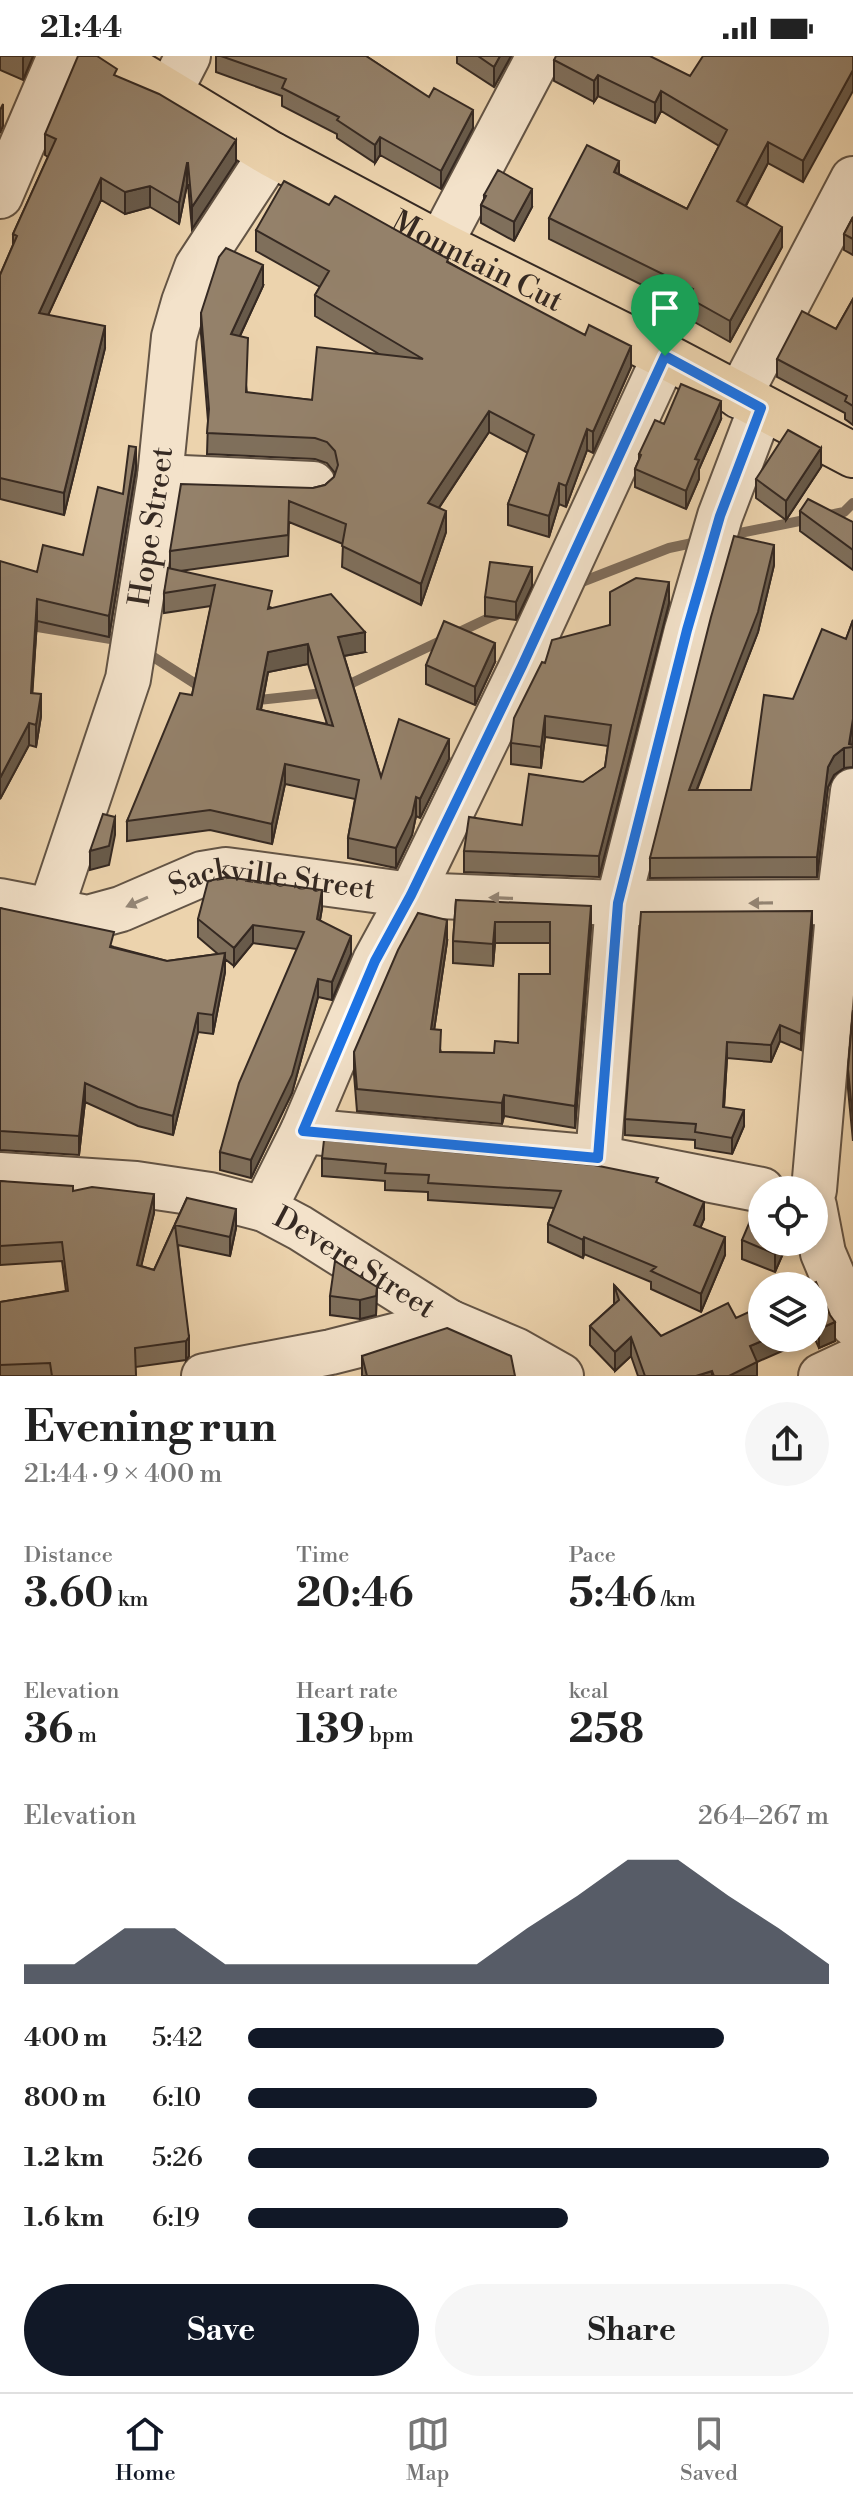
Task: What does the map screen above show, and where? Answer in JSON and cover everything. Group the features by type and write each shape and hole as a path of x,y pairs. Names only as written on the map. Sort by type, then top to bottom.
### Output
{"main road":[{"name":"Mountain Cut","path":"109,56 178,74 271,154 853,455"}],"street":[{"path":"0,196 60,56"},
{"path":"440,244 539,56"},
{"name":"Hope Street","path":"50,912 128,679 160,477 174,337 184,302 197,267 271,154"},
{"path":"598,1158 618,903 687,630 750,402 853,179"},
{"path":"264,1209 303,1131 375,961 411,895 522,666 665,356"},
{"path":"160,477 313,484"},
{"path":"816,1176 846,902 853,791"},
{"name":"Sackville Street","path":"0,901 88,918 121,909 202,874 226,870 411,895 618,903 846,902"},
{"path":"303,1131 598,1158 748,1187"},
{"name":"Devere Street","path":"0,1175 136,1184 210,1195 264,1209 300,1228 449,1322 515,1350 561,1376"},
{"path":"824,1256 853,1324"},
{"path":"204,1376 331,1352 449,1322"},
{"path":"821,1376 853,1361"}],"building":[{"path":"78,56 97,56 117,69 114,75 159,94 236,140 192,207 188,163 179,203 150,186 125,192 101,178 39,313 105,326 64,493 0,478 0,275 17,236 13,234 56,139 45,134"},
{"path":"221,56 366,56 429,97 434,88 473,110 441,171 380,137 375,145 337,120 339,117 282,88 286,79"},
{"path":"478,56 500,56 494,67"},
{"path":"556,56 650,56 690,76 703,56 853,56 853,70 803,161 768,142 737,201 782,227 730,321 689,298 693,289 549,218 587,145 619,161 614,172 687,209 727,130 661,91 655,103 598,75 594,81 554,60"},
{"path":"498,170 532,189 514,222 481,205"},
{"path":"284,181 329,205 335,196 448,259 447,262 585,335 589,325 631,346 593,432 587,429 566,486 559,483 549,516 508,504 534,435 489,411 428,503 446,511 421,584 342,546 346,524 289,501 288,535 170,551 181,484 313,488 325,485 334,477 338,465 335,451 327,442 315,438 207,433 209,409 201,313 219,257 226,248 263,265 231,334 248,338 246,392 312,400 317,347 423,359 315,295 329,271 256,230"},
{"path":"853,217 853,239 844,234"},
{"path":"853,299 853,406 845,401 847,396 777,359 802,311 836,329"},
{"path":"681,384 721,401 695,459 699,460 686,491 635,469 655,420 664,424"},
{"path":"788,430 821,448 786,501 756,479"},
{"path":"129,446 136,447 109,616 37,599 31,693 41,694 36,725 29,723 0,778 0,561 37,572 43,545 83,555 98,487 123,494"},
{"path":"808,499 853,522 853,550 800,511"},
{"path":"734,536 774,545 758,612 689,790 751,790 764,695 793,699 822,629 846,639 853,620 853,719 849,744 853,747 844,748 834,756 828,767 817,857 650,858 711,617"},
{"path":"490,562 532,567 516,602 485,597"},
{"path":"168,568 272,591 268,609 331,594 365,632 338,637 381,777 399,719 449,739 420,799 416,797 412,815 396,848 348,838 359,780 285,764 272,824 210,810 127,821 180,693 192,695 215,585 164,593","holes":["308,644 333,726 257,709 268,652"]},
{"path":"636,578 669,582 599,856 464,851 469,817 522,825 529,774 583,782 605,767 611,725 545,716 541,747 511,743 514,718 542,662 545,663 552,640 610,625 610,592"},
{"path":"444,621 495,643 475,687 426,665"},
{"path":"103,814 115,817 109,846 90,851"},
{"path":"226,877 322,890 317,919 351,936 332,982 318,979 292,1075 251,1160 220,1152 239,1083 304,932 253,925 234,948 198,919 208,881"},
{"path":"456,900 591,906 575,1106 504,1095 502,1103 357,1089 354,1052 398,950 418,913 447,920 431,1029 441,1030 440,1052 494,1053 495,1041 518,1043 519,974 550,974 550,922 495,922 493,944 453,941"},
{"path":"0,908 114,932 110,947 167,961 225,953 213,1015 198,1013 173,1116 138,1107 85,1083 79,1136 0,1131"},
{"path":"812,911 801,1034 780,1025 771,1045 727,1042 723,1107 744,1110 732,1138 695,1132 696,1124 625,1119 641,912"},
{"path":"853,1010 853,1121 848,1069"},
{"path":"324,1140 594,1165 658,1178 656,1182 704,1202 694,1225 725,1237 701,1294 651,1271 656,1267 548,1224 561,1191 428,1183 429,1175 385,1173 386,1164 322,1158"},
{"path":"0,1181 73,1186 73,1191 92,1187 154,1194 137,1265 154,1270 187,1198 236,1209 230,1237 175,1225 189,1337 186,1341 135,1348 136,1376 52,1376 50,1363 0,1365 0,1302 68,1291 62,1242 0,1246"},
{"path":"748,1226 748,1243 742,1240"},
{"path":"335,1261 377,1287 376,1296 360,1300 330,1296"},
{"path":"614,1285 661,1336 728,1303 736,1318 748,1312 748,1352 753,1352 757,1362 729,1376 714,1376 712,1371 696,1376 645,1376 631,1337 615,1352 590,1326 619,1300"},
{"path":"828,1310 830,1315 835,1322 828,1325"},
{"path":"447,1328 511,1356 515,1376 367,1376 362,1356"}],"waterway":[{"path":"725,536 844,512 853,503"},
{"path":"574,585 669,548 702,541"},
{"path":"249,701 333,692 491,617 536,600"},
{"path":"0,621 123,641"},
{"path":"144,651 205,690"}],"route":[{"path":"665,356 761,408 720,516 687,630 618,903 598,1158 303,1131 375,961 411,895 522,666 665,356"}]}
